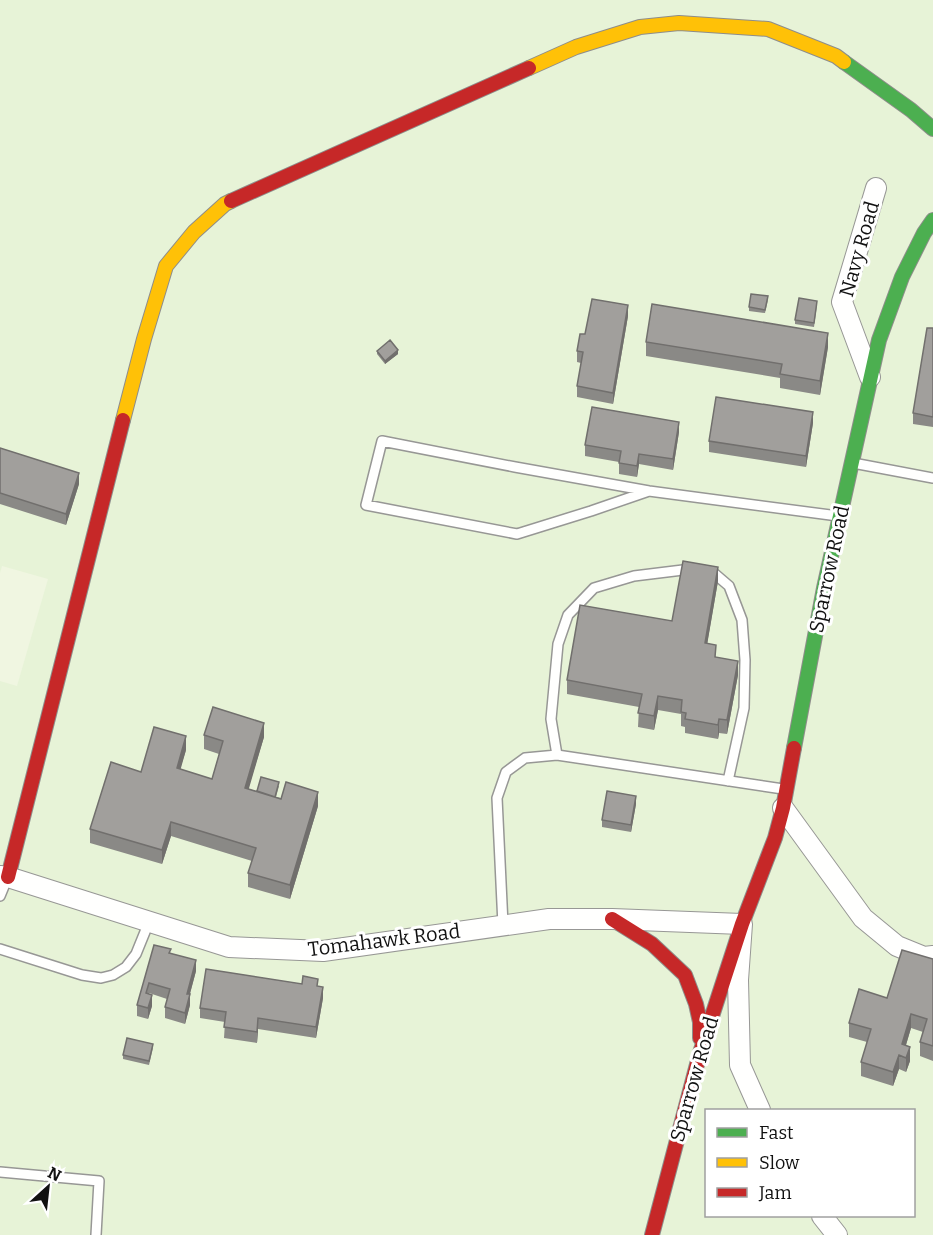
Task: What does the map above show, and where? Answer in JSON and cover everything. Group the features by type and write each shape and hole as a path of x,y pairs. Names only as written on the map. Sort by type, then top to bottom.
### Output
{"street":[{"path":"4,877 141,350 166,266 194,232 225,204 576,47 640,27 679,23 768,29 836,56 911,110 933,129"},
{"name":"Navy Road","path":"870,377 842,302 876,188"},
{"name":"Sparrow Road","path":"652,1235 700,1053 742,924 775,838 824,588 879,340 902,277 933,220"},
{"path":"784,799 863,918 897,946 924,957 933,956"},
{"name":"Tomahawk Road","path":"4,877 229,948 323,951 549,920 612,919 742,924"},
{"path":"612,919 652,944 685,975 700,1022 700,1053"},
{"name":"Sparrow Road","path":"742,924 738,980 740,1065 760,1109"},
{"path":"824,1217 837,1235"}],"lane":[{"path":"649,491 517,534 366,505 382,441 649,491 840,516"},
{"path":"852,463 933,478"},
{"path":"557,755 551,719 558,644 568,615 594,588 634,576 693,568 715,574 729,586 742,620 745,660 744,708 728,781"},
{"path":"503,925 497,798 506,772 525,758 557,755 728,781 784,799"},
{"path":"0,896 4,877"},
{"path":"0,949 82,975 101,978 113,975 126,967 136,954 149,922"},
{"path":"0,1172 99,1181 96,1235"}],"green space":[{"path":"0,0 933,0 933,1235 0,1235"},
{"path":"2,566 48,579 17,686 0,681 0,573"}],"building":[{"path":"751,294 768,296 765,310 749,307"},
{"path":"799,298 817,301 814,323 795,320"},
{"path":"592,299 628,305 613,393 577,386 583,352 577,351 580,334 585,334"},
{"path":"652,304 828,333 820,381 780,374 782,364 646,342"},
{"path":"927,328 933,328 933,417 913,413"},
{"path":"390,340 398,350 385,361 377,351"},
{"path":"716,397 813,412 806,456 709,441"},
{"path":"592,407 679,422 673,459 639,454 637,466 619,463 621,451 585,445"},
{"path":"0,448 79,473 66,514 0,493"},
{"path":"683,561 718,567 705,643 716,645 715,657 738,661 727,720 719,719 718,725 685,719 686,713 681,712 682,700 658,696 654,716 638,713 642,694 567,680 580,605 672,621"},
{"path":"213,707 264,723 245,788 281,799 286,782 318,792 290,885 248,873 256,848 171,822 162,850 90,829 111,762 141,772 154,727 186,736 177,768 212,779 223,741 204,735"},
{"path":"261,777 279,782 275,797 257,791"},
{"path":"607,791 636,796 631,825 602,820"},
{"path":"154,945 171,949 169,953 196,960 187,994 190,994 185,1013 165,1007 170,989 149,983 146,993 152,995 148,1008 137,1005"},
{"path":"902,950 933,959 933,1046 920,1042 927,1019 911,1014 902,1044 910,1047 906,1058 899,1055 893,1072 861,1062 871,1029 849,1023 859,989 887,998"},
{"path":"206,969 302,984 303,976 318,979 317,986 323,987 316,1027 258,1018 257,1032 224,1027 226,1012 200,1008"},
{"path":"127,1038 153,1044 149,1061 123,1055"}],"traffic: fast":[{"path":"844,62 911,110 933,129"},
{"path":"794,748 824,588 879,340 902,277 933,220"}],"traffic: slow":[{"path":"529,68 576,47 640,27 679,23 768,29 836,56 844,62"},
{"path":"123,420 166,266 194,232 231,201"}],"traffic: jam":[{"path":"231,201 529,68"},
{"path":"8,877 123,420"},
{"path":"652,1235 700,1053 742,924 775,838 794,748"},
{"path":"612,919 652,944 685,975 696,1004 700,1022 700,1038"}]}
